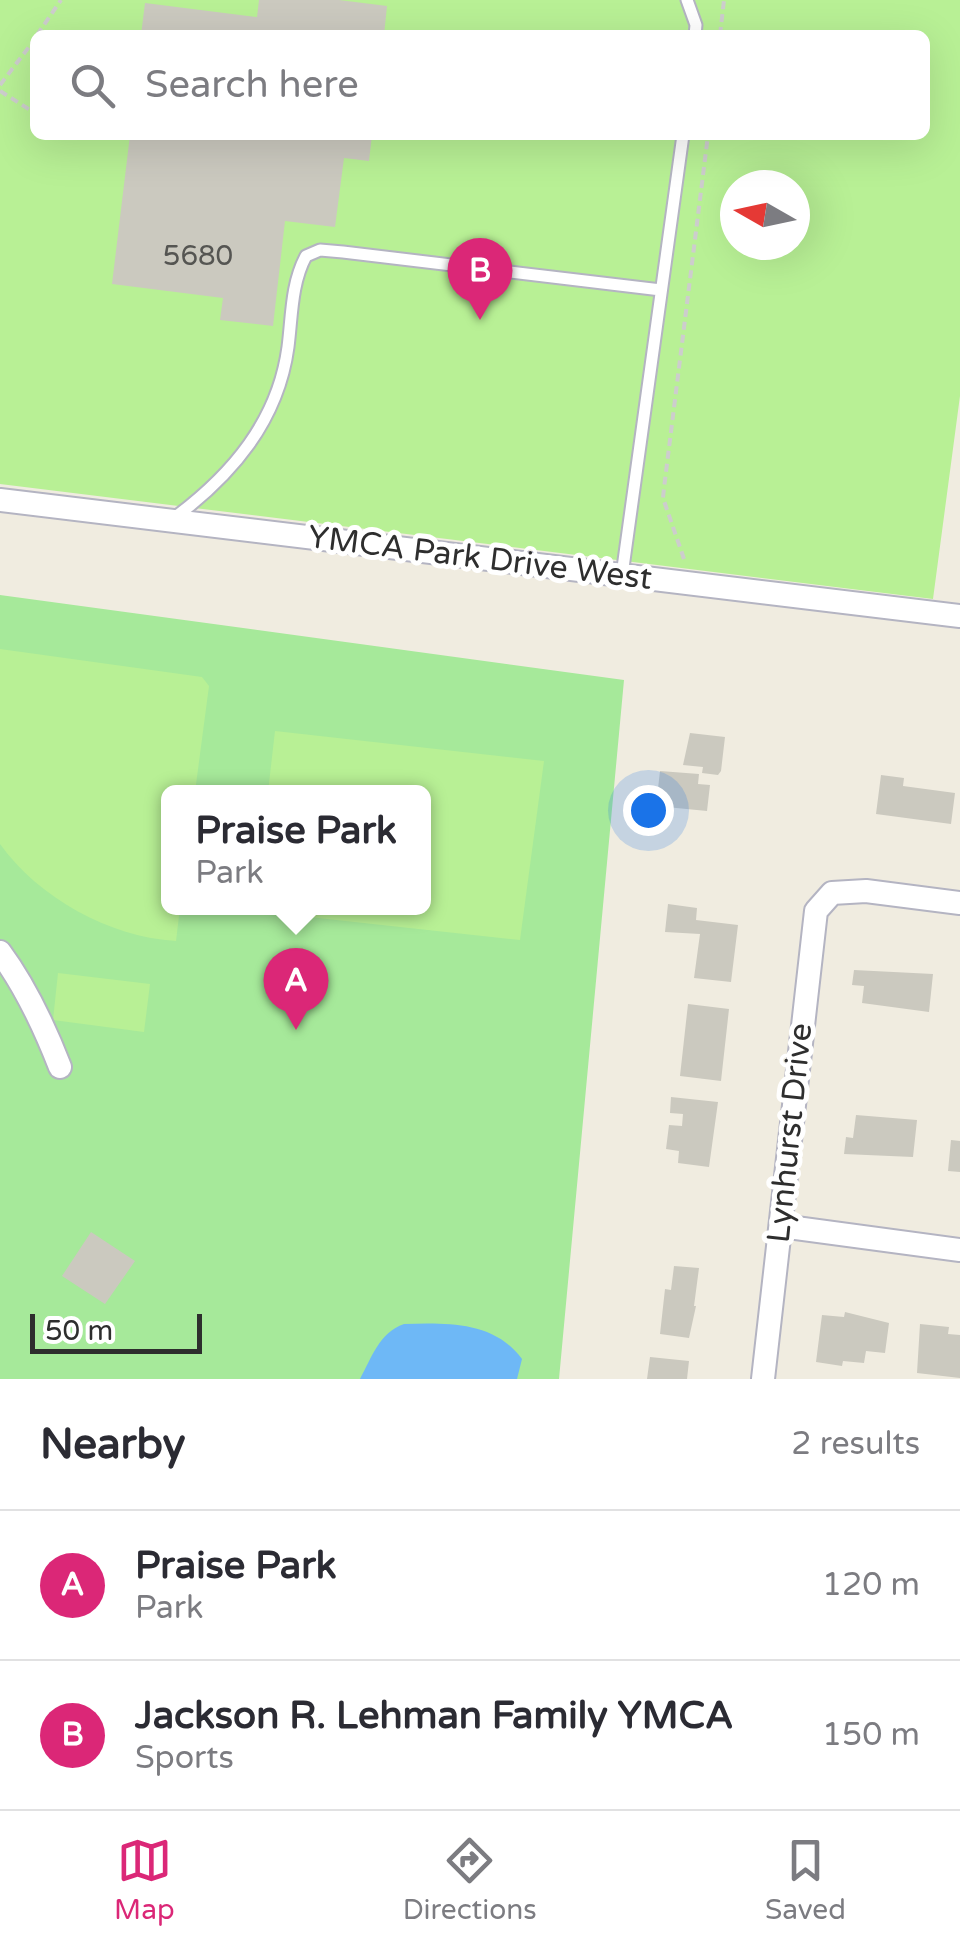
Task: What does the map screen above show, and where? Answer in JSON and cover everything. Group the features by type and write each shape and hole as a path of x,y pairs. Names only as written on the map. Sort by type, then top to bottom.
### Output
{"street":[{"name":"YMCA Park Drive West","path":"0,500 960,616"},
{"name":"Lynhurst Drive","path":"763,1379 816,911 832,892 866,890 960,903"},
{"path":"0,952 47,1032 60,1067"},
{"path":"781,1226 960,1250"}],"lane":[{"path":"687,0 695,30"},
{"path":"622,575 682,140"},
{"path":"171,521 220,481 255,438 270,411 288,352 297,272 306,256 320,250 661,290"}],"path":[{"path":"41,30 61,0"},
{"path":"721,30 724,0"},
{"path":"30,46 0,88 30,109"},
{"path":"684,564 664,488 707,140"}],"green space":[{"path":"0,0 960,0 960,396 933,599 0,484"},
{"path":"0,595 624,680 559,1379 0,1379"},
{"path":"0,649 202,677 209,686 196,785 161,785 161,915 179,915 176,941 126,932 78,911 35,881 0,844"},
{"path":"275,731 544,761 520,940 290,915 431,915 431,785 269,785"},
{"path":"58,973 150,984 144,1032 53,1020"}],"water":[{"path":"404,1324 469,1327 498,1337 522,1359 517,1379 360,1379 382,1340"}],"building":[{"path":"259,0 339,0 387,6 385,30 142,30 145,3 257,17"},
{"path":"129,140 371,140 369,161 344,158 335,227 285,221 273,326 220,320 223,298 112,284"},
{"path":"690,733 725,737 718,775 702,773 703,767 683,765"},
{"path":"660,771 699,774 698,784 710,785 707,811 656,806"},
{"path":"881,775 904,778 903,786 955,793 951,824 876,814"},
{"path":"668,904 697,908 696,920 738,925 731,982 694,978 700,934 665,932"},
{"path":"854,970 933,974 929,1012 862,1003 864,986 852,985"},
{"path":"688,1004 729,1009 721,1081 680,1076"},
{"path":"671,1097 718,1102 709,1167 678,1163 679,1151 666,1149 669,1125 682,1126 683,1114 670,1113"},
{"path":"856,1115 917,1120 913,1157 844,1154 846,1137 853,1138"},
{"path":"951,1140 960,1141 960,1172 948,1171"},
{"path":"91,1232 135,1261 105,1304 62,1276"},
{"path":"674,1266 699,1268 689,1338 660,1334 665,1289 671,1290"},
{"path":"845,1312 889,1323 885,1353 866,1351 864,1363 843,1361 842,1366 816,1362 822,1315 844,1317"},
{"path":"920,1324 949,1327 948,1334 960,1335 960,1378 917,1373"},
{"path":"650,1357 689,1361 687,1379 647,1379"}],"place":[{"name":"Jackson R. Lehman Family YMCA","path":"480,320"},
{"name":"Praise Park","path":"296,1030"}]}
